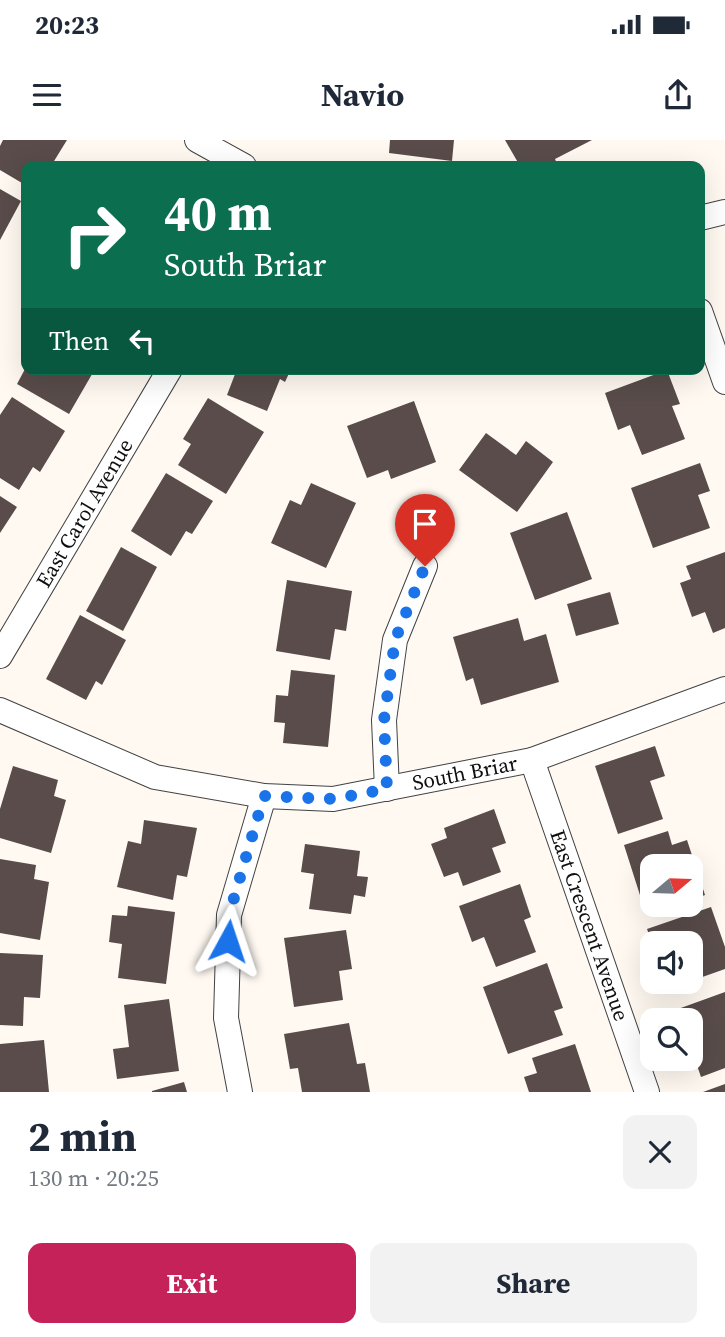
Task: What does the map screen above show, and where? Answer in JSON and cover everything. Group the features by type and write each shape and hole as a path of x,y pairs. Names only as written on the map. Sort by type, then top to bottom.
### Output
{"street":[{"path":"197,140 235,161"},
{"path":"705,217 725,212"},
{"path":"705,325 725,382"},
{"name":"East Carol Avenue","path":"0,656 166,375"},
{"path":"387,789 384,720 395,640 425,566"},
{"name":"South Briar","path":"0,709 155,777 264,796 333,799 532,760 725,689"},
{"name":"East Crescent Avenue","path":"532,760 647,1092"},
{"path":"240,1092 226,1018 229,915 264,796"}],"building":[{"path":"3,140 67,140 54,161 21,161 21,182 0,170 0,146"},
{"path":"390,140 454,140 452,161 389,153"},
{"path":"505,140 592,140 555,159 556,161 517,161"},
{"path":"0,189 21,201 0,240"},
{"path":"22,375 92,375 69,414 17,384"},
{"path":"235,375 288,375 285,382 280,379 267,411 227,395"},
{"path":"654,375 669,375 680,404 672,406 685,439 642,455 630,425 618,430 605,393"},
{"path":"12,397 65,431 40,472 33,467 19,490 0,478 0,415"},
{"path":"208,398 264,432 226,494 178,465 191,444 183,439"},
{"path":"414,401 436,462 391,479 388,470 367,478 347,426"},
{"path":"486,433 516,455 526,441 553,462 517,512 459,470"},
{"path":"700,463 710,491 698,495 710,528 653,548 631,488"},
{"path":"166,473 213,501 192,534 186,531 171,556 131,531"},
{"path":"311,483 356,503 326,568 271,543 290,500 301,505"},
{"path":"0,496 17,507 0,533"},
{"path":"567,512 592,579 535,600 510,533"},
{"path":"121,547 157,567 123,631 86,611"},
{"path":"725,552 725,628 713,633 705,612 692,617 680,583 691,579 686,566"},
{"path":"287,580 352,591 346,631 335,629 330,660 276,651"},
{"path":"610,592 619,624 576,636 567,604"},
{"path":"80,615 126,640 102,685 96,681 86,700 46,679"},
{"path":"518,618 524,641 546,634 559,682 481,705 473,678 466,681 453,637"},
{"path":"291,670 335,675 328,747 283,743 285,723 274,722 276,695 288,696"},
{"path":"655,746 665,776 650,781 663,819 618,834 595,766"},
{"path":"13,766 58,780 54,796 66,800 51,853 0,838 0,809"},
{"path":"494,809 506,843 492,848 501,872 463,886 458,872 444,877 431,844 447,838 444,828"},
{"path":"144,820 197,828 187,877 177,875 173,900 117,887 128,841 141,844"},
{"path":"668,831 672,845 687,840 692,854 640,854 640,895 624,845"},
{"path":"305,844 360,851 357,876 368,877 365,897 354,895 351,914 309,909 314,874 301,872"},
{"path":"0,859 36,865 34,879 49,882 40,940 0,933"},
{"path":"520,884 531,917 524,920 536,952 496,967 484,937 472,942 459,906"},
{"path":"128,906 175,912 166,984 118,978 122,944 109,942 112,915 127,916"},
{"path":"711,907 725,947 725,969 703,977 703,931 647,929 682,917 704,917 704,909"},
{"path":"346,930 352,969 339,971 343,1000 294,1007 284,938"},
{"path":"0,953 43,955 40,998 24,997 23,1026 0,1025"},
{"path":"547,963 563,1008 554,1011 563,1035 508,1054 483,987"},
{"path":"725,992 725,1068 701,1077 699,1071 703,1071 703,1008 681,1008"},
{"path":"169,999 179,1071 117,1079 113,1049 129,1047 124,1005"},
{"path":"349,1023 357,1064 365,1063 370,1092 302,1092 298,1068 290,1069 284,1034"},
{"path":"44,1040 49,1092 0,1092 0,1044"},
{"path":"575,1044 591,1092 529,1092 524,1077 537,1073 532,1058"},
{"path":"184,1082 187,1092 152,1092 152,1091"},
{"path":"725,1084 725,1092 703,1092"}],"route":[{"path":"228,941 229,915 264,796 333,799 387,789 384,720 395,640 425,566"}]}
